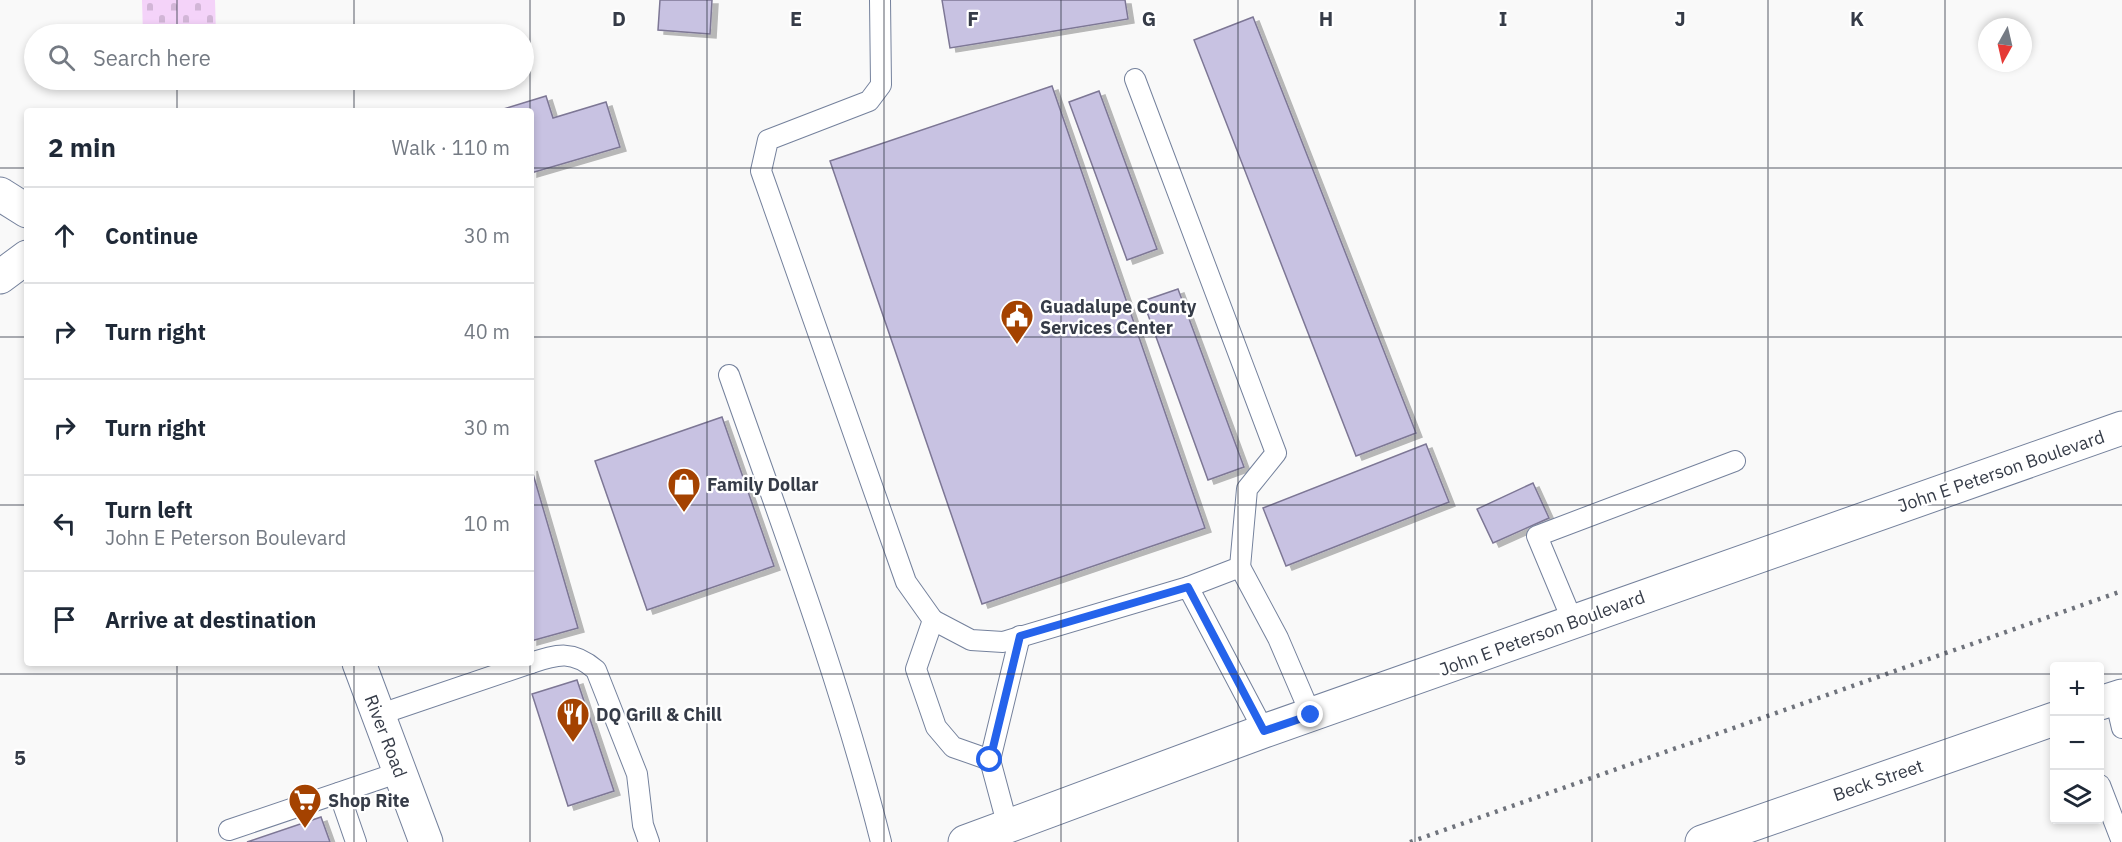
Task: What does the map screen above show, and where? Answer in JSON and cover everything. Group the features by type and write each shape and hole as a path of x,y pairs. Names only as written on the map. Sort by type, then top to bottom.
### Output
{"main road":[{"path":"0,194 24,209"},
{"path":"0,278 24,259"},
{"name":"John E Peterson Boulevard","path":"964,842 1264,731 2122,428"},
{"name":"River Road","path":"360,666 426,842"},
{"name":"Beck Street","path":"1702,842 2050,721"}],"lane":[{"path":"880,0 881,85 869,101 768,140 760,171 906,582 933,620 971,640 1003,642 1188,587 1240,567"},
{"path":"1135,79 1276,453 1247,489 1240,567 1278,638 1311,715"},
{"path":"729,375 816,625 865,778 881,842"},
{"path":"1573,622 1538,536 1735,461"},
{"path":"1188,587 1264,731"},
{"path":"933,620 916,669 936,727 953,747 990,760"},
{"path":"1008,827 990,760 1020,636"},
{"path":"534,662 558,654 584,659 596,670 637,774 646,833"},
{"path":"378,716 522,666"},
{"path":"229,830 400,772"},
{"path":"339,793 356,842"},
{"path":"2104,795 2122,842"}],"green space":[{"path":"142,0 215,0 216,24 143,24"}],"building":[{"path":"660,0 712,0 710,34 658,30"},
{"path":"942,0 1125,0 1128,19 950,48"},
{"path":"1253,17 1416,433 1356,456 1194,40"},
{"name":"Guadalupe County Services Center","path":"1052,86 1205,528 982,604 830,161"},
{"path":"1099,91 1157,249 1127,260 1069,102"},
{"path":"546,96 553,118 606,102 620,147 534,172 534,108 507,108"},
{"path":"1178,289 1244,467 1208,480 1143,301"},
{"name":"Family Dollar","path":"722,417 774,566 647,610 595,461"},
{"path":"1426,444 1449,502 1286,566 1263,508"},
{"path":"534,477 578,628 534,640"},
{"path":"1533,483 1549,518 1493,543 1477,509"},
{"name":"DQ Grill & Chill","path":"577,680 614,791 568,806 532,694"},
{"name":"Shop Rite","path":"321,817 330,842 247,842"}],"railway":[{"path":"1410,842 2122,591"}],"place":[{"name":"Guadalupe County Services Center","path":"1017,345"},
{"name":"Family Dollar","path":"684,513"},
{"name":"DQ Grill & Chill","path":"573,743"},
{"name":"Shop Rite","path":"305,829"}],"route":[{"path":"990,760 1020,636 1188,587 1264,731 1311,715"}]}
